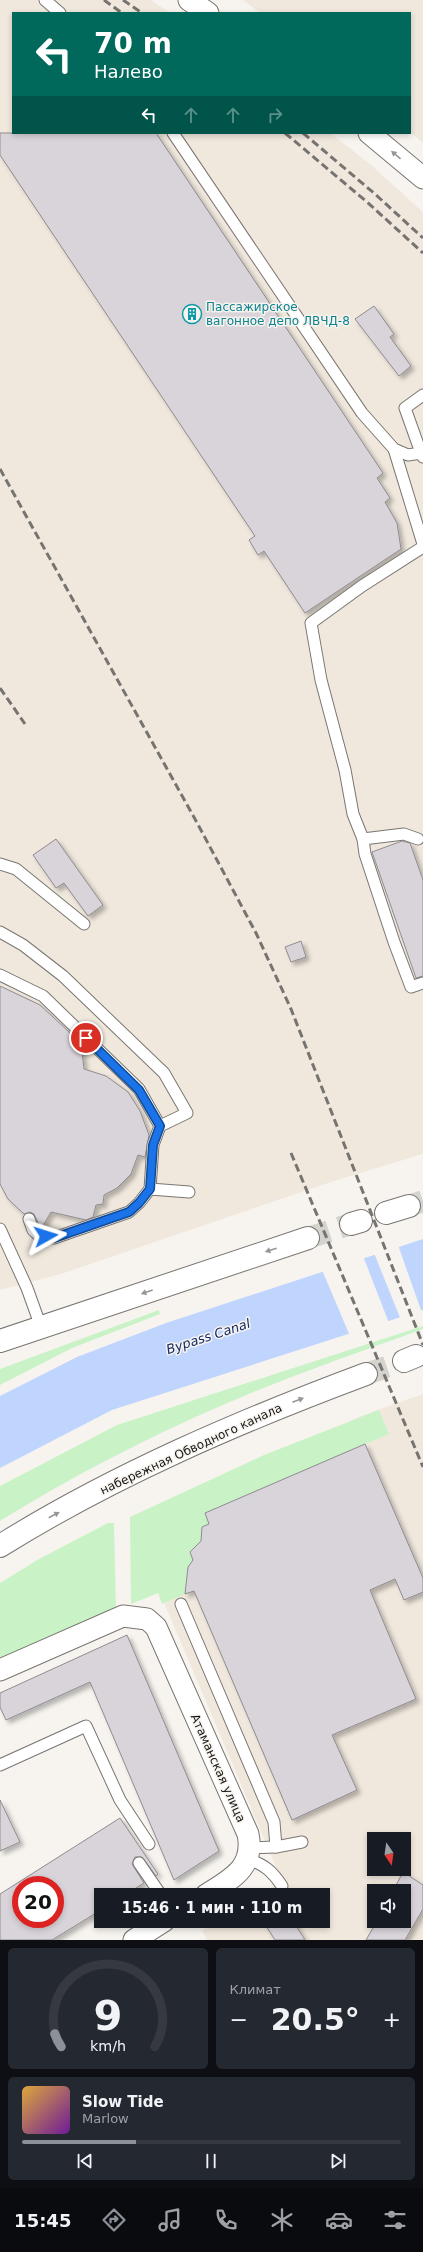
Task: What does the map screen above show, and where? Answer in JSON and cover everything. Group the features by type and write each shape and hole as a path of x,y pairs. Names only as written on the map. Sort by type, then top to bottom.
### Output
{"main road":[{"path":"386,1213 408,1206"},
{"path":"0,1341 308,1238"},
{"name":"набережная Обводного канала","path":"0,1546 129,1475 276,1409 366,1374"}],"street":[{"path":"189,0 207,12"},
{"path":"370,134 423,178"},
{"name":"Атаманская улица","path":"0,1670 123,1616 147,1619 156,1627 248,1834 249,1854"},
{"path":"229,1888 249,1854"},
{"path":"134,1940 153,1928"}],"lane":[{"path":"45,0 59,12"},
{"path":"174,134 362,413 394,449 423,544"},
{"path":"394,449 408,455 422,455 404,408 423,395"},
{"path":"423,547 362,586 311,623 321,680 345,770 353,814 363,839 365,854 411,987 423,983"},
{"path":"363,839 404,834 418,839"},
{"path":"0,864 16,869 84,924"},
{"path":"0,932 23,945 63,976 164,1073 187,1113 160,1126 153,1145 150,1189 139,1203 129,1212 54,1238 38,1235 29,1219"},
{"path":"0,975 43,996 139,1090 160,1126"},
{"path":"150,1189 189,1192"},
{"path":"0,1230 27,1288 41,1327"},
{"path":"181,1604 274,1822 276,1847"},
{"path":"1,1761 86,1726 120,1800 150,1844"},
{"path":"249,1854 302,1842"},
{"path":"249,1854 272,1870 282,1886"},
{"path":"139,1863 156,1888"}],"shaded area":[{"path":"0,0 151,0 169,12 12,12 12,134 331,134 370,164 423,212 423,1154 334,1181 61,1274 0,1290"},
{"path":"243,0 423,0 423,143 411,133 411,12 259,12"},
{"path":"423,1394 423,1940 207,1940 202,1931 206,1928 330,1928 330,1888 271,1888 282,1881 135,1534 358,1417"}],"green space":[{"path":"159,1310 160,1314 72,1348 0,1385 0,1369"},
{"path":"423,1326 423,1329 274,1384 196,1417 82,1473 0,1521 0,1486 117,1425"},
{"path":"379,1410 389,1434 205,1513 209,1524 202,1527 201,1541 190,1552 193,1560 188,1568 186,1576 187,1593 162,1604 158,1593 131,1604 130,1517 264,1455"},
{"path":"108,1523 114,1523 116,1609 0,1659 0,1583 39,1559"}],"water":[{"name":"Bypass Canal","path":"423,1239 423,1310 112,1410 0,1468 0,1396 77,1357 166,1323"}],"pier":[{"path":"398,1245 422,1313 401,1320 374,1253"},
{"path":"363,1256 389,1323 350,1336 322,1270"}],"building":[{"name":"Пассажирское вагонное депо ЛВЧД-8","path":"0,133 157,134 383,473 377,478 390,498 385,502 397,523 401,549 305,613 264,551 258,555 249,540 255,536 0,155"},
{"path":"374,306 394,334 390,337 411,366 399,376 355,319"},
{"path":"56,839 103,905 88,916 64,883 56,888 33,855"},
{"path":"402,841 410,843 423,880 423,976 416,978 372,852"},
{"path":"301,941 306,957 291,962 285,947"},
{"path":"0,986 40,1005 81,1043 84,1069 106,1076 128,1092 140,1111 149,1135 145,1157 138,1155 131,1174 117,1188 104,1195 103,1204 96,1205 93,1217 86,1220 51,1212 41,1229 34,1214 30,1212 24,1214 8,1199 0,1184"},
{"path":"365,1444 423,1578 423,1592 404,1600 395,1579 370,1590 416,1699 332,1735 357,1790 292,1820 194,1591 185,1594 188,1567 193,1560 190,1552 201,1541 202,1527 209,1524 205,1513"},
{"path":"127,1635 219,1851 174,1880 90,1682 6,1720 0,1707 0,1693"},
{"path":"0,1800 20,1842 0,1851"},
{"path":"120,1818 158,1874 156,1876 142,1857 135,1857 132,1864 144,1883 136,1888 94,1888 94,1914 52,1940 0,1940 0,1894 12,1886 12,1928 64,1928 64,1876 28,1876"},
{"path":"401,1876 409,1876 423,1885 423,1909 405,1940 366,1940 373,1928 411,1928 411,1884 397,1884"},
{"path":"267,1928 297,1928 305,1940 275,1940"}],"tunnel":[{"path":"409,1206 423,1201"},
{"path":"308,1238 351,1224"},
{"path":"366,1374 404,1361"}],"railway":[{"path":"104,0 121,12"},
{"path":"123,0 141,12"},
{"path":"286,134 367,202 423,253"},
{"path":"304,134 375,194 423,238"},
{"path":"0,469 195,819 256,933 291,1009 423,1345"},
{"path":"0,688 25,724"},
{"path":"291,1153 423,1467"}],"place":[{"name":"Пассажирское вагонное депо ЛВЧД-8","path":"192,314"}],"route":[{"path":"46,1236 54,1238 129,1212 139,1203 150,1189 153,1145 160,1126 139,1090 86,1038"}]}
